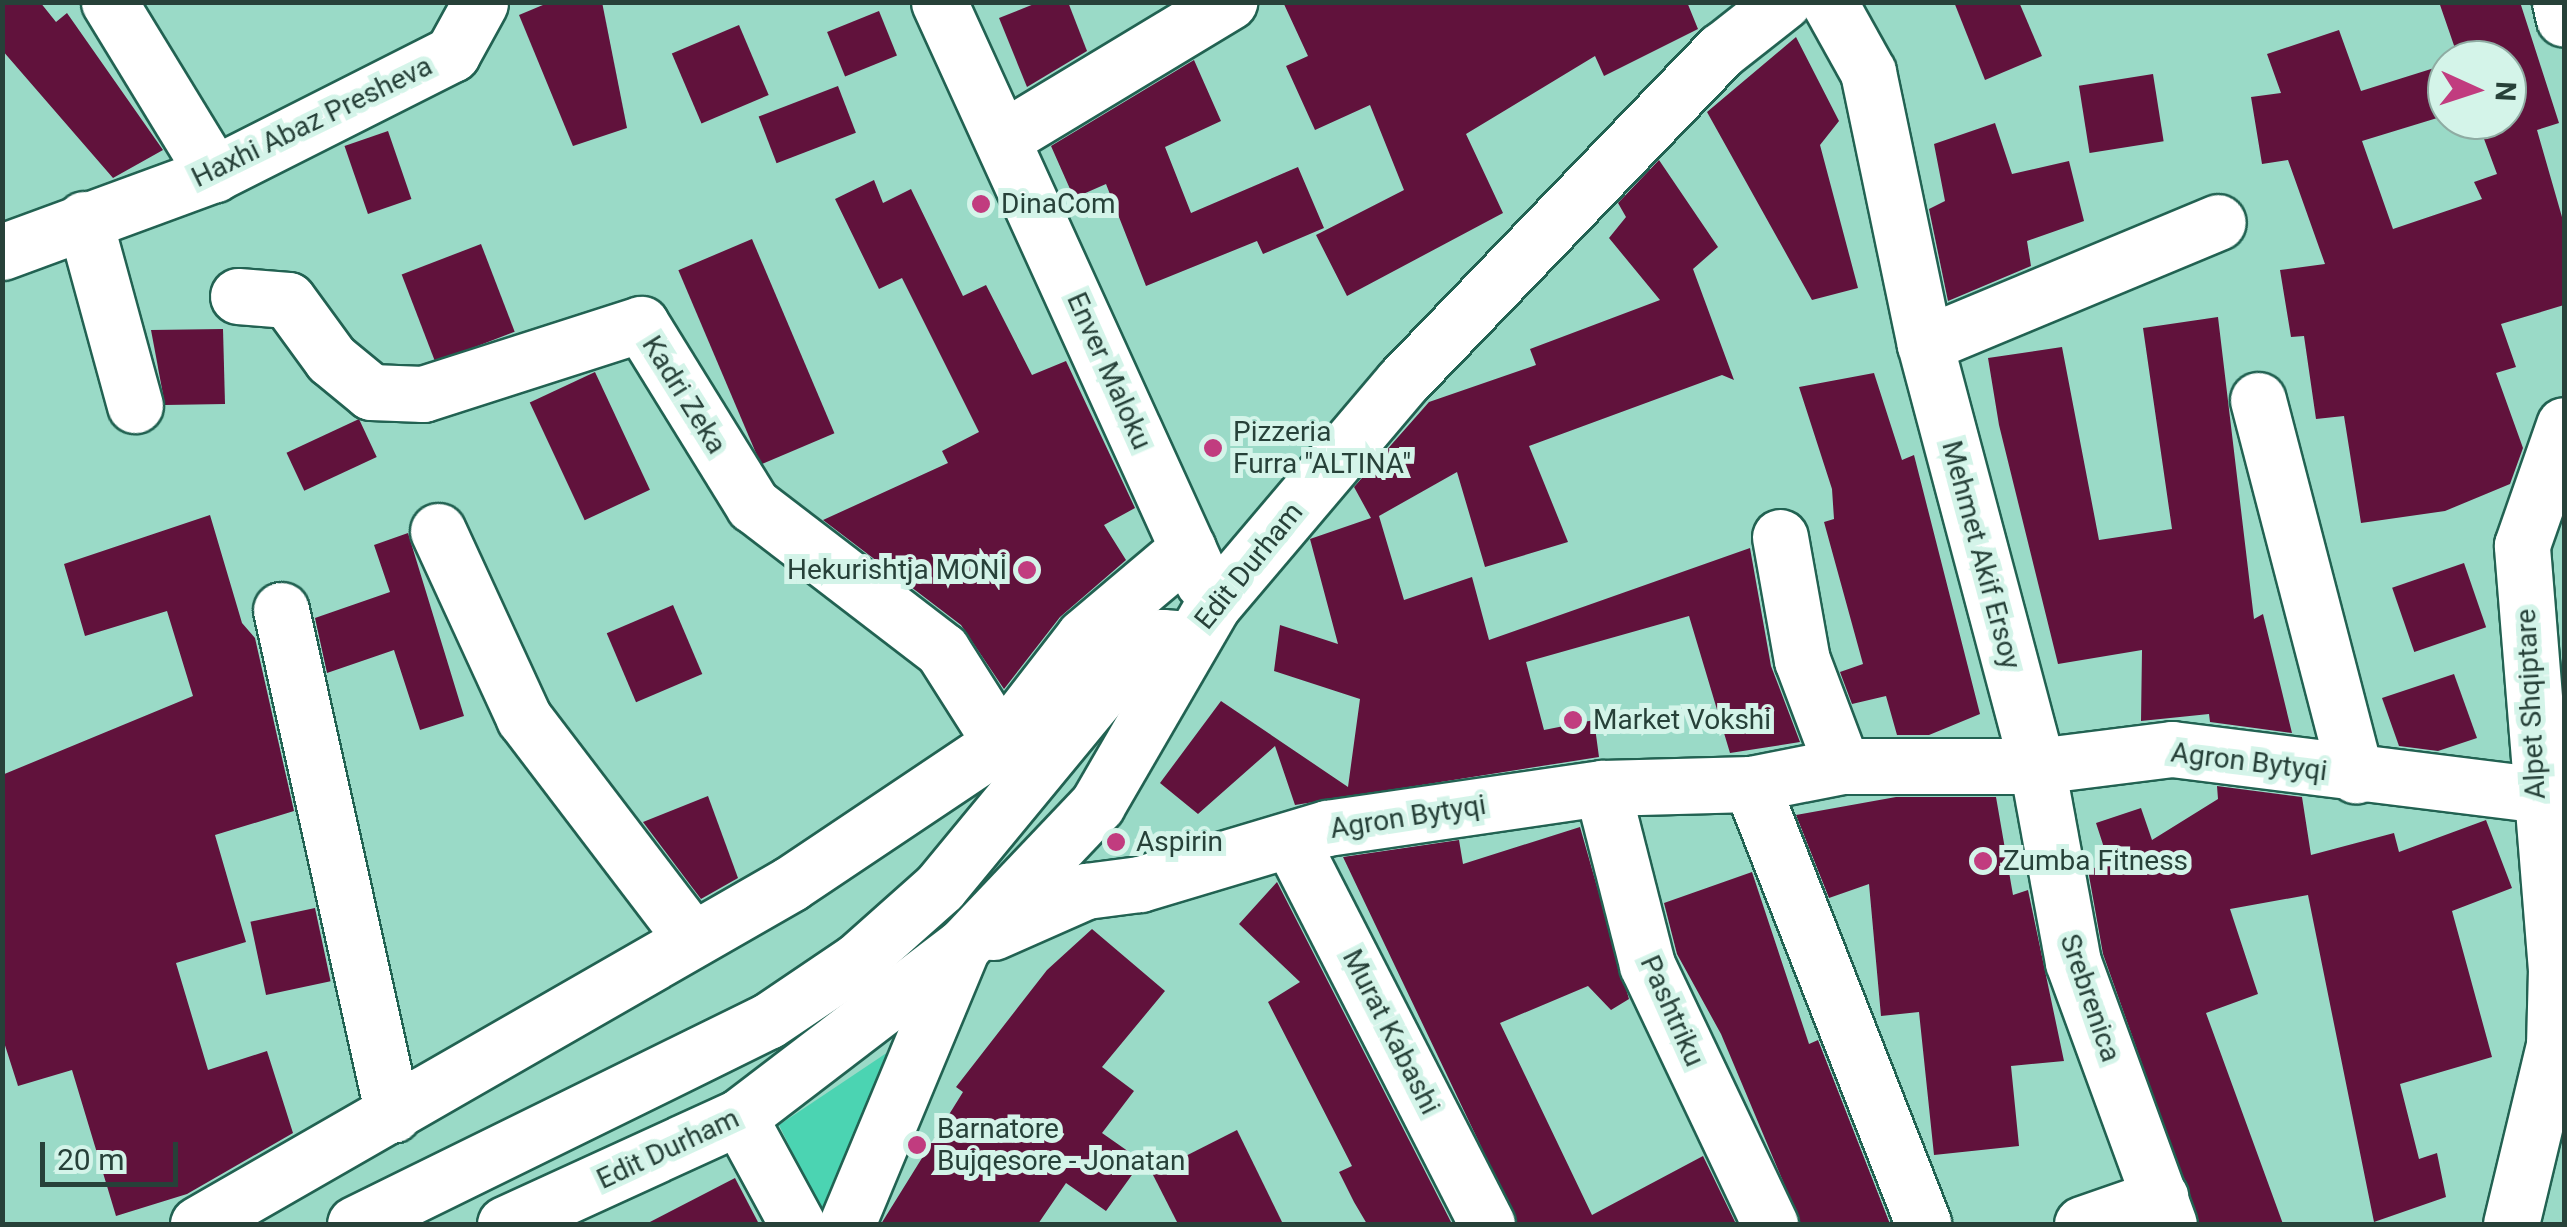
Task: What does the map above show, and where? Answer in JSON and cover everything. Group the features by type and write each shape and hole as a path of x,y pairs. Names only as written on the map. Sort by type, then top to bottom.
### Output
{"street":[{"path":"109,2 214,174"},
{"name":"Enver Maloku","path":"939,2 1005,137 1188,548 1202,622"},
{"path":"1005,137 1229,2"},
{"name":"Edit Durham","path":"505,1224 739,1117 963,946 1097,805 1202,622 1402,382 1722,50 1783,2"},
{"name":"Mehmet Akif Ersoy","path":"1828,2 1868,72 1926,344 2037,766"},
{"path":"2560,2 2564,18"},
{"name":"Haxhi Abaz Presheva","path":"31,228 214,174 452,54 472,32 481,3"},
{"path":"1926,344 2218,222"},
{"path":"31,228 135,406"},
{"name":"Kadri Zeka","path":"238,296 288,300 330,359 371,392 423,394 640,324 753,505 942,650 1001,743"},
{"name":"Agron Bytyqi","path":"2258,400 2356,776"},
{"name":"Alpet Shqiptare","path":"2512,1224 2554,1045 2556,928 2550,797 2522,546 2564,425"},
{"path":"438,531 524,718 691,937"},
{"path":"1780,537 1806,674 1842,766"},
{"path":"198,1224 393,1115 859,842 1001,743 1084,636 1188,548"},
{"path":"281,610 393,1115"},
{"path":"355,1224 768,1021 857,962 940,887 1134,652 1162,636 1202,622"},
{"name":"Agron Bytyqi","path":"963,946 1086,891 1291,841 1602,788 1751,784 1842,766 2037,766 2172,749 2356,776 2550,797"},
{"name":"Srebrenica","path":"2037,766 2073,962 2164,1211"},
{"path":"1751,784 1923,1224"},
{"name":"Pashtriku","path":"1602,788 1648,965 1770,1224"},
{"name":"Murat Kabashi","path":"1291,841 1487,1224"},
{"name":"Edit Durham","path":"847,1224 963,946"},
{"path":"739,1117 798,1224"},
{"path":"2082,1224 2164,1211"}],"green space":[{"path":"888,1052 825,1219 779,1125"}],"building":[{"path":"2,2 40,2 56,22 67,13 163,150 113,178 2,50"},
{"path":"550,2 602,2 627,128 573,146 519,15"},
{"path":"1039,2 1068,2 1087,51 1027,87 999,18"},
{"path":"1283,2 1687,2 1698,29 1604,76 1595,56 1466,134 1503,213 1347,296 1316,235 1404,190 1370,105 1315,130 1286,66 1308,56"},
{"path":"1954,2 2019,2 2042,56 1985,80"},
{"path":"2439,2 2520,2 2559,123 2537,130 2564,224 2564,305 2501,324 2516,367 2496,373 2523,448 2510,484 2445,511 2361,523 2344,416 2316,419 2304,336 2291,337 2280,270 2325,264 2288,160 2262,164 2251,97 2281,93 2267,54 2339,30 2361,91 2427,70 2427,121 2362,141 2393,229 2482,199 2474,182 2497,174 2484,140 2527,140 2527,40 2452,40"},
{"path":"879,11 897,56 845,76 827,32"},
{"path":"739,25 769,95 701,123 672,54"},
{"path":"1796,37 1839,121 1820,145 1858,288 1812,300 1707,112"},
{"path":"1194,60 1221,121 1165,147 1191,213 1298,167 1324,228 1263,254 1257,241 1146,286 1106,184 1074,198 1051,146"},
{"path":"2153,74 2164,141 2090,153 2079,86"},
{"path":"838,86 856,133 777,163 759,116"},
{"path":"1995,123 2012,174 2069,161 2084,221 2027,241 2031,266 1948,301 1929,209 1945,201 1934,144"},
{"path":"388,131 411,199 368,214 345,146"},
{"path":"1659,160 1718,247 1693,269 1734,380 1722,375 1529,446 1568,542 1485,567 1457,472 1379,516 1404,600 1472,577 1489,640 1750,548 1771,666 1800,742 1730,753 1689,616 1526,662 1544,730 1594,720 1599,757 1295,805 1275,746 1198,814 1160,783 1221,701 1348,787 1360,699 1274,671 1280,625 1338,644 1310,539 1371,518 1354,487 1429,402 1536,365 1530,349 1660,300 1609,238 1626,217 1618,203"},
{"path":"874,180 883,203 911,189 963,296 986,285 1032,375 1066,361 1135,508 1104,525 1126,560 1060,617 1004,689 961,625 823,520 948,463 942,451 979,432 902,278 879,289 835,199"},
{"path":"752,239 834,433 761,464 678,270"},
{"path":"481,244 515,332 435,362 402,274"},
{"path":"2218,317 2254,619 2263,614 2292,733 2210,722 2209,714 2141,721 2142,650 2058,664 1999,425 1988,358 2062,347 2099,540 2172,529 2143,328"},
{"path":"223,329 225,404 165,405 151,330"},
{"path":"595,372 650,490 585,520 530,402"},
{"path":"1874,373 1902,460 1914,455 1980,714 1929,735 1897,735 1886,696 1852,704 1840,672 1863,664 1824,522 1834,519 1832,489 1799,387"},
{"path":"359,419 377,457 304,491 286,453"},
{"path":"210,515 242,623 255,638 294,811 215,835 246,942 176,963 208,1070 267,1051 293,1133 187,1194 116,1216 72,1070 18,1086 2,1036 2,775 193,696 167,611 85,636 64,564"},
{"path":"408,533 464,716 420,730 394,650 327,673 315,618 390,592 374,545"},
{"path":"2464,563 2486,627 2414,652 2392,588"},
{"path":"673,605 702,674 636,702 607,633"},
{"path":"2454,674 2477,738 2438,751 2399,746 2382,698"},
{"path":"2217,786 2302,797 2311,855 2394,833 2399,852 2486,820 2512,888 2452,911 2492,1057 2400,1084 2419,1159 2437,1153 2446,1197 2374,1222 2308,895 2230,909 2258,994 2206,1013 2283,1224 2199,1224 2103,954 2088,870 2109,863 2096,823 2141,808 2152,840 2218,799"},
{"path":"708,796 738,878 701,899 643,822"},
{"path":"1896,797 1996,797 2013,895 2028,890 2064,1061 2011,1066 2019,1146 1934,1155 1919,1012 1881,1016 1869,884 1829,898 1796,815"},
{"path":"1580,827 1629,999 1611,1010 1588,986 1500,1023 1592,1215 1703,1156 1736,1224 1518,1224 1343,857 1459,840 1463,864"},
{"path":"1752,872 1809,1044 1818,1040 1890,1224 1801,1224 1721,1034 1677,954 1664,903"},
{"path":"1277,882 1452,1224 1367,1224 1354,1202 1339,1172 1352,1166 1268,1002 1300,982 1239,924"},
{"path":"315,908 331,981 266,995 250,922"},
{"path":"1092,929 1165,991 1102,1067 1134,1091 1102,1133 1142,1161 1106,1211 1066,1183 1038,1224 881,1224 963,1092 956,1087 1047,970"},
{"path":"1237,1130 1283,1224 1178,1224 1152,1173"},
{"path":"735,1178 759,1224 646,1224"}],"place":[{"name":"DinaCom","path":"981,204"},
{"name":"Pizzeria Furra \"ALTINA\"","path":"1213,448"},
{"name":"Hekurishtja MONİ","path":"1027,570"},
{"name":"Market Vokshi","path":"1573,720"},
{"name":"Aspirin","path":"1116,842"},
{"name":"Zumba Fitness","path":"1983,861"},
{"name":"Barnatore Bujqesore - Jonatan","path":"917,1145"}]}
